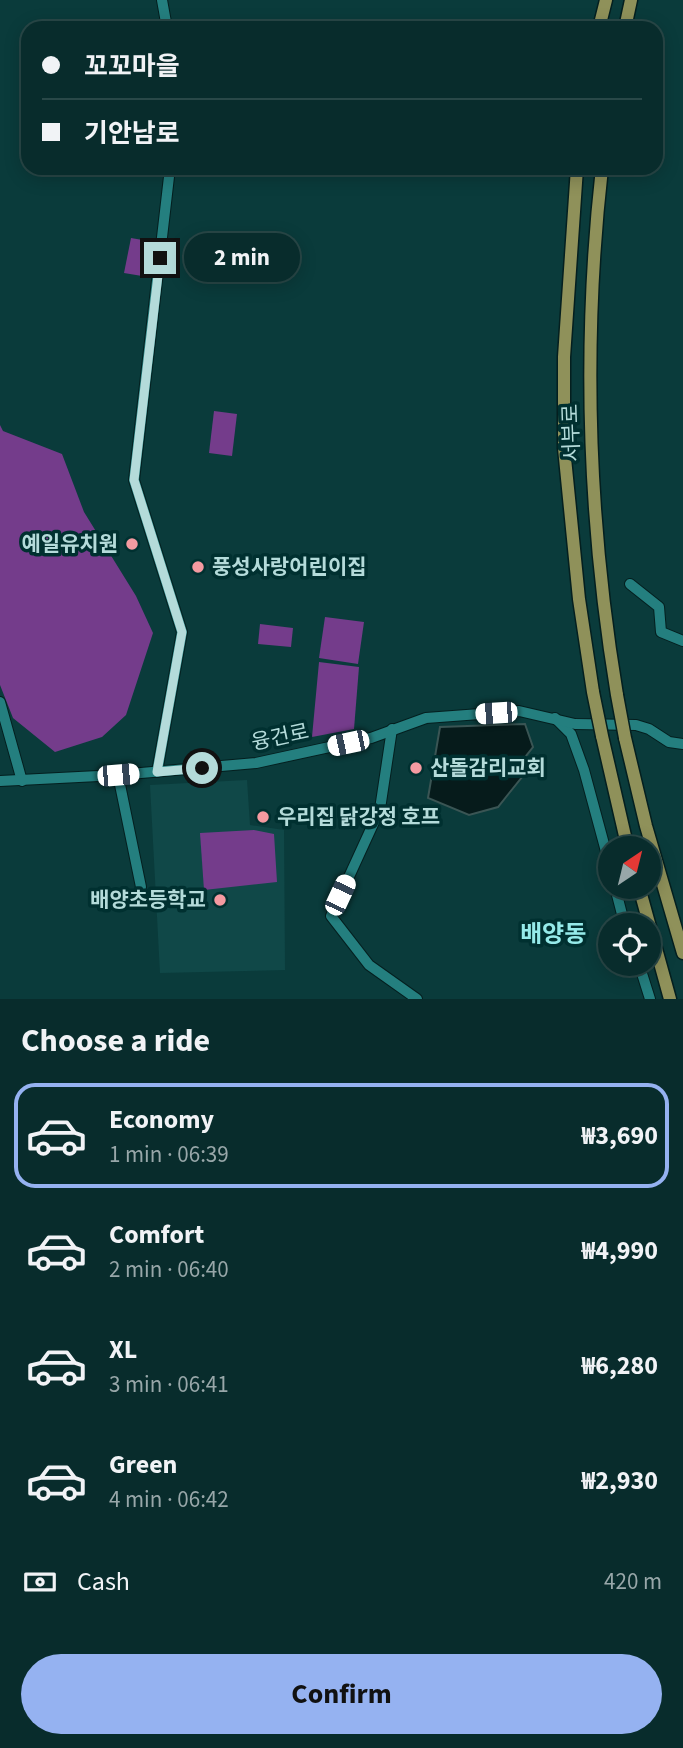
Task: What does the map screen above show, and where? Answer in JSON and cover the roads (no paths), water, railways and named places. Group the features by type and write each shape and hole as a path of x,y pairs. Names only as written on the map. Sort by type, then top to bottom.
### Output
{"main road":[{"path":"601,21 606,0"},
{"path":"626,21 631,0"},
{"name":"서부로","path":"577,175 564,357 564,448 579,599 593,692 625,836"},
{"name":"서부로","path":"601,175 591,303 590,440 601,589 625,738 646,826 683,953"},
{"path":"643,900 670,999"}],"street":[{"path":"162,0 166,21"},
{"path":"157,772 182,632 134,480 169,175"},
{"path":"630,584 659,607 661,632 683,640"},
{"path":"0,702 22,781"},
{"name":"융건로","path":"0,781 256,764 371,738 426,718 519,711 575,724 636,726 649,729 669,742 683,744"},
{"path":"555,718 571,734 584,769 602,836"},
{"path":"392,729 380,809 331,916 369,965 417,999"},
{"path":"118,775 141,887"},
{"path":"643,976 650,999"}],"place":[{"name":"예일유치원","path":"132,544"},
{"name":"풍성사랑어린이집","path":"198,567"},
{"name":"산돌감리교회","path":"416,768"},
{"name":"우리집 닭강정 호프","path":"263,817"},
{"name":"배양초등학교","path":"220,900"}],"district":[{"name":"배양동","path":"553,934"}]}
